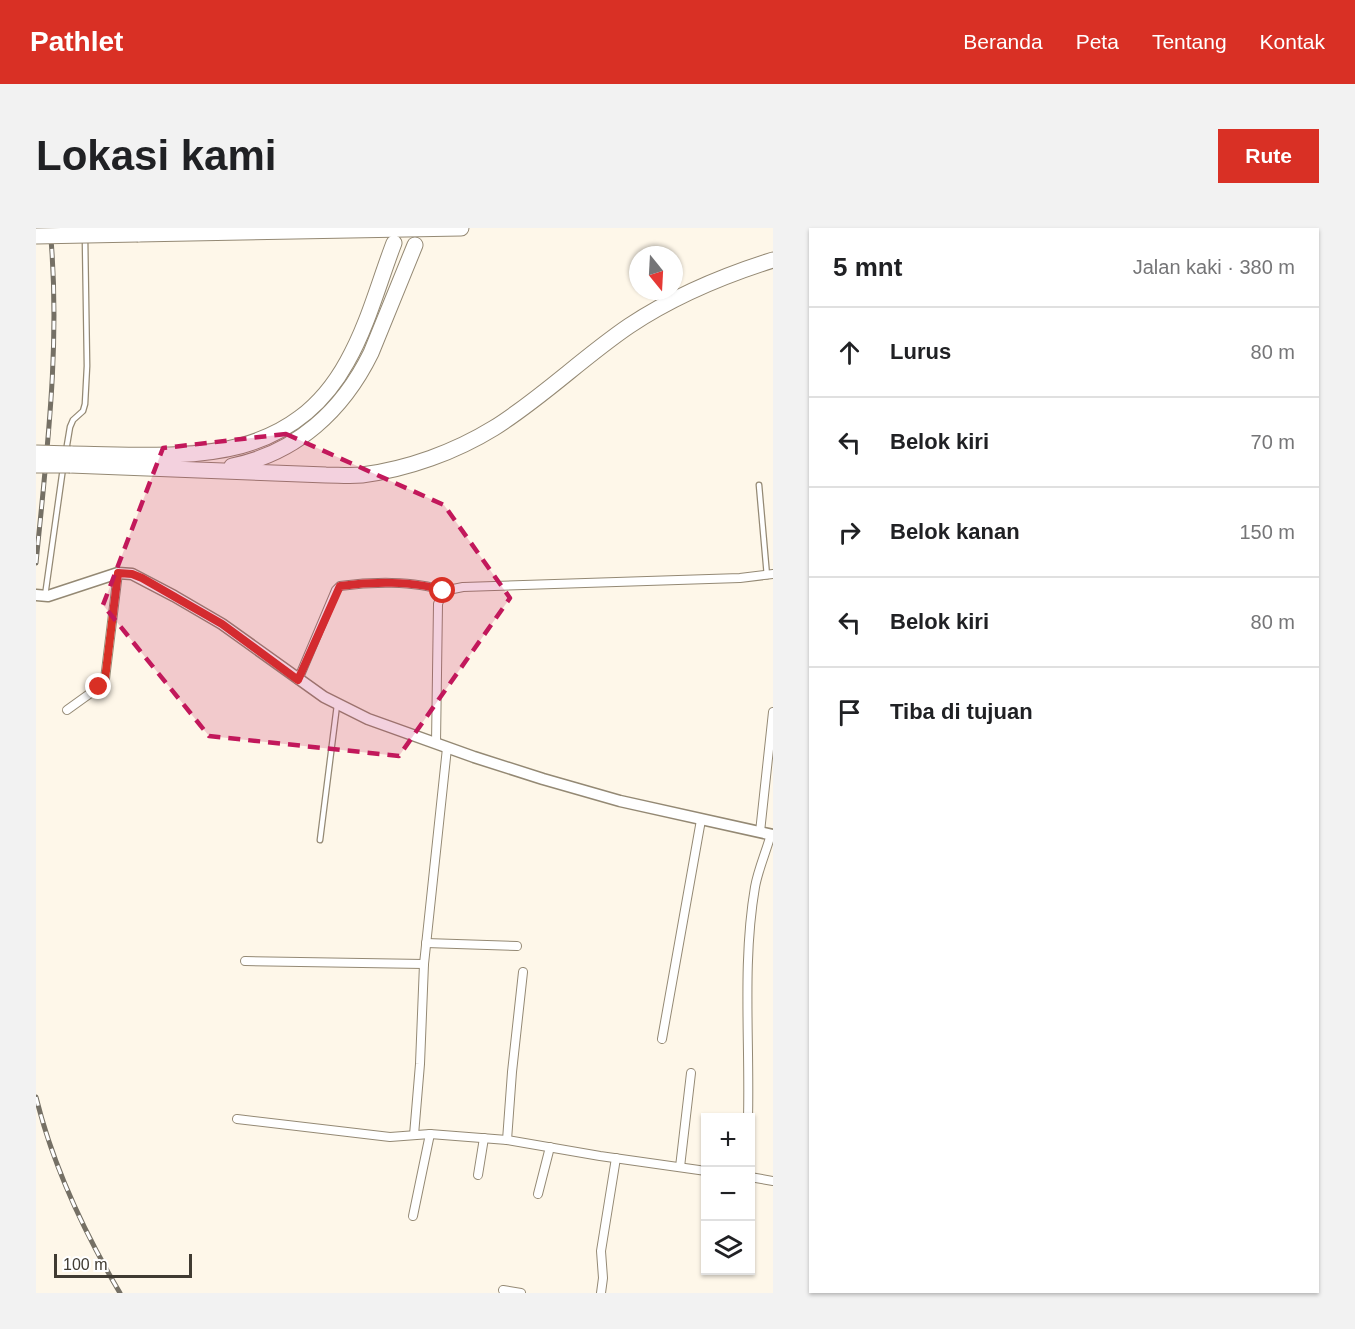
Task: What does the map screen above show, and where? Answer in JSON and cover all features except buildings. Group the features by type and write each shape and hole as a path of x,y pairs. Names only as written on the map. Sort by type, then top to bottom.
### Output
{"highway":[{"path":"36,236 461,228"},
{"path":"36,465 70,459 205,453 258,441 290,424 316,403 347,363 394,243"},
{"path":"173,468 220,468 243,464 289,446 320,423 343,399 363,370 415,245"},
{"path":"36,453 70,459 173,468 326,475 361,475 412,464 445,452 495,427 650,312 713,280 773,260"}],"street":[{"path":"41,595 82,586 118,573 132,574 222,624 298,680 337,705 368,719 447,748 577,789 768,834"},
{"path":"68,710 99,687 105,679 118,573"},
{"path":"298,680 340,586 423,585 443,591 464,587 770,575"},
{"path":"436,743 438,604 443,591"},
{"path":"748,1113 750,1064 747,1022 751,918 756,884 768,834 773,712"},
{"path":"414,1135 420,1064 424,964 447,748"},
{"path":"662,1040 701,820"},
{"path":"426,943 517,946"},
{"path":"245,961 424,964"},
{"path":"507,1140 512,1072 524,972"},
{"path":"680,1167 691,1072"},
{"path":"237,1119 390,1137 430,1134 507,1140 701,1170"},
{"path":"412,1216 430,1134"},
{"path":"478,1175 484,1138"},
{"path":"538,1194 550,1147"},
{"path":"602,1293 601,1251 616,1158"},
{"path":"755,1178 773,1181"},
{"path":"503,1290 521,1293"}],"lane":[{"path":"41,595 70,427 73,420 83,411 85,404 87,366 85,228"},
{"path":"759,485 770,575"},
{"path":"320,840 337,705"}],"highlighted area":[{"path":"286,434 444,505 510,598 399,756 209,736 103,605 163,448"}],"railway":[{"path":"36,563 53,354 54,312 50,228"},
{"path":"36,1097 51,1148 71,1198 120,1293"}],"route":[{"path":"99,687 105,679 118,573 132,574 142,578 199,610 222,624 298,680 336,590 340,586 423,585 443,591"}]}
